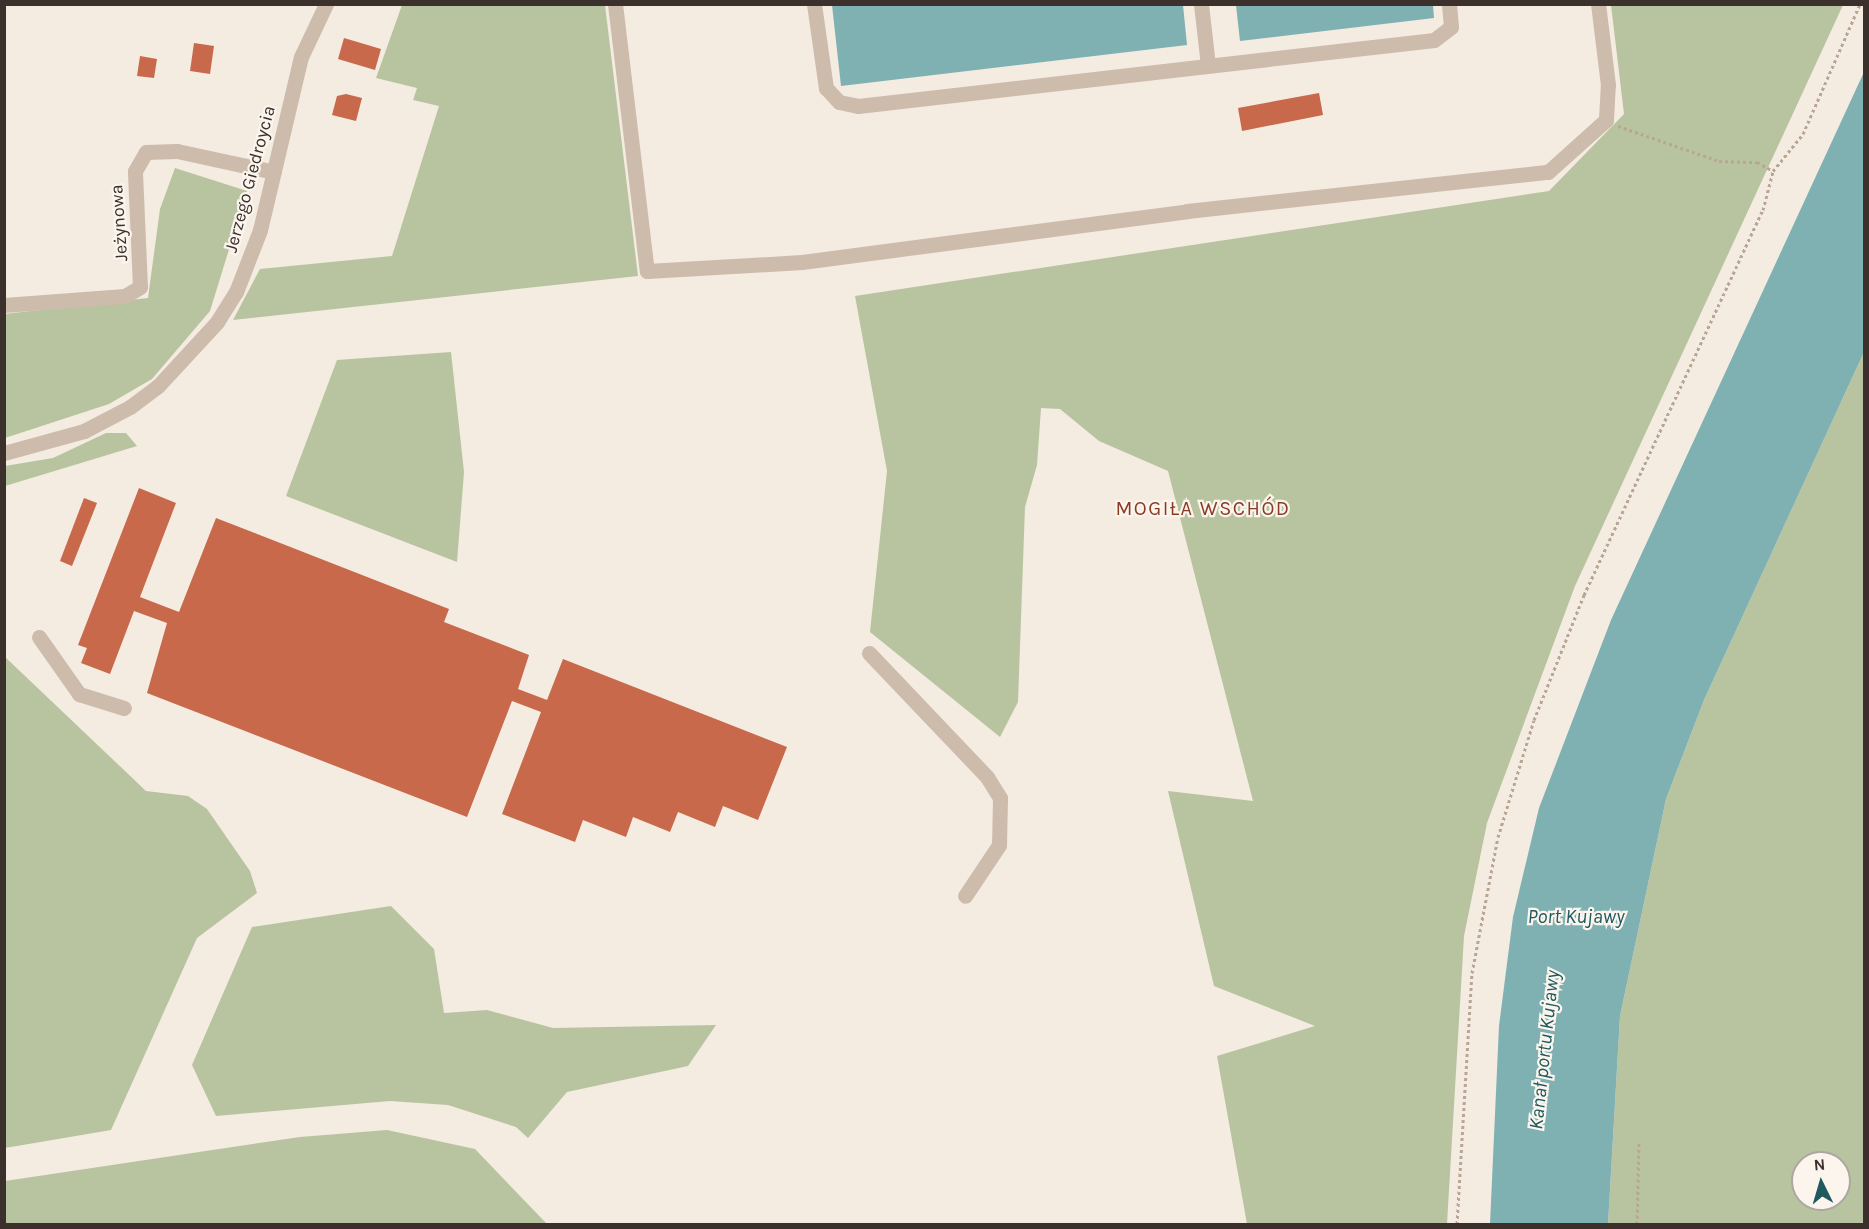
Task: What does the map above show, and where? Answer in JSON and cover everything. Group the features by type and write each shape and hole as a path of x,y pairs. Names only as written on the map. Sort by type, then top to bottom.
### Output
{"street":[{"name":"Jerzego Giedroycia","path":"4,453 53,441 114,416 158,386 192,353 236,292 260,230 301,57 326,4"},
{"path":"615,4 647,271 802,262 1187,211 1548,172 1606,120 1608,84 1598,4"},
{"path":"814,4 826,88 848,105 1434,40 1451,27 1449,4"},
{"path":"1201,4 1208,65"},
{"name":"Jeżynowa","path":"4,305 135,292 143,273 135,171 146,152 177,151 274,172"},
{"path":"39,637 79,694 124,708"},
{"path":"869,653 987,777 1000,798 999,845 965,896"}],"path":[{"path":"1457,1224 1472,973 1504,811 1584,595 1745,252 1773,171 1803,134 1860,4"},
{"path":"1606,120 1719,160 1747,160 1773,171"},
{"path":"1637,1224 1639,1143"}],"green space":[{"path":"402,5 605,5 638,276 233,320 260,269 392,256 439,106 413,100 417,88 376,78"},
{"path":"1611,5 1843,5 1575,586 1487,823 1464,936 1447,1224 1247,1224 1217,1056 1315,1026 1214,986 1168,791 1253,801 1168,471 1099,441 1060,409 1041,408 1037,465 1025,507 1018,702 1000,737 870,632 887,471 855,296 1549,191 1624,114"},
{"path":"175,168 247,191 210,311 152,379 109,404 5,438 4,314 148,298 160,209"},
{"path":"451,352 464,472 457,562 286,496 337,360"},
{"path":"1864,352 1864,1224 1608,1224 1620,1016 1666,799 1704,700"},
{"path":"106,433 126,433 137,446 5,486 5,466 53,458"},
{"path":"4,656 146,791 188,796 207,809 250,871 257,893 197,938 111,1130 5,1148"},
{"path":"391,906 434,949 444,1013 487,1010 553,1028 716,1025 688,1066 567,1092 528,1138 516,1127 448,1105 390,1101 216,1116 192,1065 252,927"},
{"path":"387,1130 475,1149 547,1224 5,1224 5,1181 300,1137"}],"water":[{"path":"832,5 1183,5 1187,45 841,86"},
{"path":"1236,5 1433,5 1434,18 1240,41"},
{"name":"Port Kujawy","path":"1864,72 1864,352 1704,700 1666,799 1620,1016 1608,1224 1490,1224 1499,1026 1513,917 1539,808 1611,620"}],"building":[{"path":"344,38 381,49 375,70 338,59"},
{"path":"194,43 214,46 210,74 190,71"},
{"path":"140,56 157,59 154,78 137,76"},
{"path":"1319,93 1323,115 1242,131 1238,108"},
{"path":"346,94 362,98 356,121 332,115 337,96"},
{"path":"139,488 176,503 140,597 179,612 216,518 449,609 444,622 529,655 518,689 547,700 563,659 787,747 758,820 723,806 715,827 678,812 670,832 633,817 626,837 583,820 575,842 502,814 541,712 512,701 467,817 147,693 167,623 134,611 110,674 81,663 87,648 78,645"},
{"path":"84,498 97,503 72,566 60,561"}],"district":[{"name":"MOGIŁA WSCHÓD","path":"1203,508"}],"water label":[{"name":"Kanał portu Kujawy","path":"1544,1050"}]}
